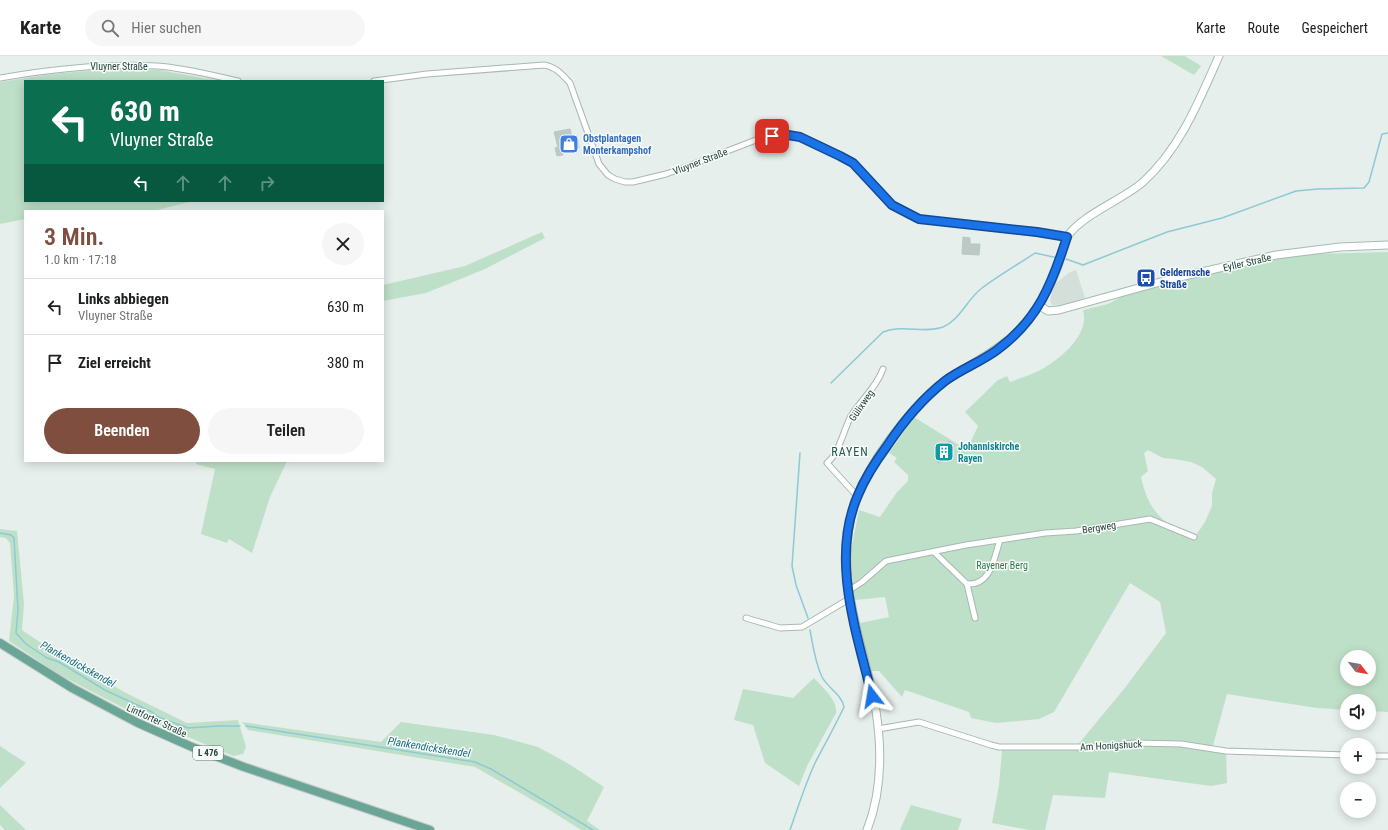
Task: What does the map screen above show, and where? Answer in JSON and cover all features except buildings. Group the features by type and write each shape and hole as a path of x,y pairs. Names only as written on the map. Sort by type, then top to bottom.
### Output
{"main road":[{"path":"867,830 877,791 879,776 878,729 875,709 848,590 846,561 848,530 857,496 869,473 898,429 928,395 946,380 997,350 1040,306 1054,277 1067,237 1083,221 1141,184 1170,154 1198,102 1219,56"},
{"name":"Eyller Straße","path":"1040,306 1048,311 1059,310 1166,280 1276,256 1340,247 1388,245"},
{"name":"Lintforter Straße","path":"0,643 78,692 138,723 192,747 251,769 430,830"}],"street":[{"name":"Vluyner Straße","path":"0,78 72,67 115,65 178,69 233,80"},
{"name":"Vluyner Straße","path":"382,80 427,74 544,65 551,67 564,76 570,83 599,164 608,175 615,179 625,182 633,182 666,174 761,138 782,134 792,135 824,147 853,163 892,205 919,219 1037,232 1067,237"},
{"name":"Gülixweg","path":"857,496 827,463 833,457 852,416 879,380 883,370"},
{"name":"Bergweg","path":"848,590 862,582 886,561 966,545 1045,533 1076,531 1150,519 1194,537"},
{"path":"967,584 984,580 989,575 1000,540"},
{"path":"934,552 967,584 974,618"},
{"path":"746,618 780,628 796,628 813,621 849,599"},
{"name":"Am Honigshuck","path":"878,729 919,722 1000,747 1101,747 1136,743 1181,744 1226,751 1340,755"},
{"path":"1376,756 1388,756"}],"shaded area":[{"path":"1076,270 1085,298 1060,306 1052,305 1050,300 1051,294 1056,283 1070,272"}],"green space":[{"path":"1161,56 1185,56 1201,66 1194,75"},
{"path":"106,69 160,70 214,80 24,80 24,202 189,202 157,210 24,210 24,219 0,224 0,82 52,74"},
{"path":"542,232 545,238 485,269 426,293 384,301 384,285 465,266"},
{"name":"Rayener Berg","path":"1388,252 1388,712 1376,711 1376,694 1340,694 1340,710 1317,708 1227,694 1212,749 1226,751 1227,783 1211,786 1109,772 1105,798 1053,795 1045,830 1029,830 992,823 999,785 1002,750 1013,744 1013,747 1076,747 1124,689 1166,633 1160,602 1130,583 1054,712 1039,719 996,723 971,718 969,712 905,690 902,697 879,671 871,671 860,623 889,617 885,597 855,600 850,555 859,510 880,517 897,492 908,481 908,475 894,462 897,458 889,453 914,417 967,450 978,426 965,412 998,380 1007,376 1010,382 1040,370 1059,358 1073,344 1082,328 1084,319 1083,310 1108,304 1123,296 1274,255","holes":["1148,450 1163,458 1191,462 1202,467 1216,479 1212,493 1212,506 1205,522 1194,538 1174,528 1166,522 1153,508 1144,489 1141,477 1148,471 1144,453"]},
{"path":"196,462 287,462 270,497 252,553 229,539 227,543 201,534 215,469 196,464"},
{"path":"0,529 17,531 24,604 22,630 47,647 126,693 187,723 238,720 246,747 243,754 233,756 143,718 60,675 9,641 14,596 10,543 6,538 0,537"},
{"path":"814,678 835,703 836,713 807,766 799,786 765,763 753,725 734,720 743,689 793,698"},
{"path":"242,722 381,742 401,722 494,735 538,747 569,764 604,787 587,821 600,830 581,830 475,767 248,730"},
{"path":"0,746 26,763 0,788"},
{"path":"0,805 26,830 5,830 0,825"},
{"path":"911,805 962,819 958,830 900,830"}],"waterway":[{"path":"1066,259 1083,265 1167,232 1222,218 1296,191 1364,188 1369,182 1382,134 1388,133"},
{"path":"831,383 883,332 898,329 929,330 943,327 955,319 982,288 1035,253 1058,258"},
{"path":"800,453 792,566 796,585 808,618"},
{"name":"Plankendickskendel","path":"0,533 11,535 14,538 18,610 16,633 26,644 47,658 59,662 105,690 152,712 158,717 188,728 240,726"},
{"path":"790,830 815,763 844,707 841,699 822,677 816,660 810,630"},
{"name":"Plankendickskendel","path":"246,726 475,762 491,769 593,830"}],"place":[{"name":"Obstplantagen Monterkampshof","path":"569,144"},
{"name":"Geldernsche Straße","path":"1146,278"},
{"name":"Johanniskirche Rayen","path":"944,452"}],"district":[{"name":"RAYEN","path":"850,452"}],"route":[{"path":"772,136 782,134 800,137 824,147 853,163 881,195 892,205 906,214 919,219 1037,232 1067,237 1054,277 1040,306 997,350 946,380 928,395 898,429 869,473 857,496 848,530 846,561 848,590 872,696"}]}
